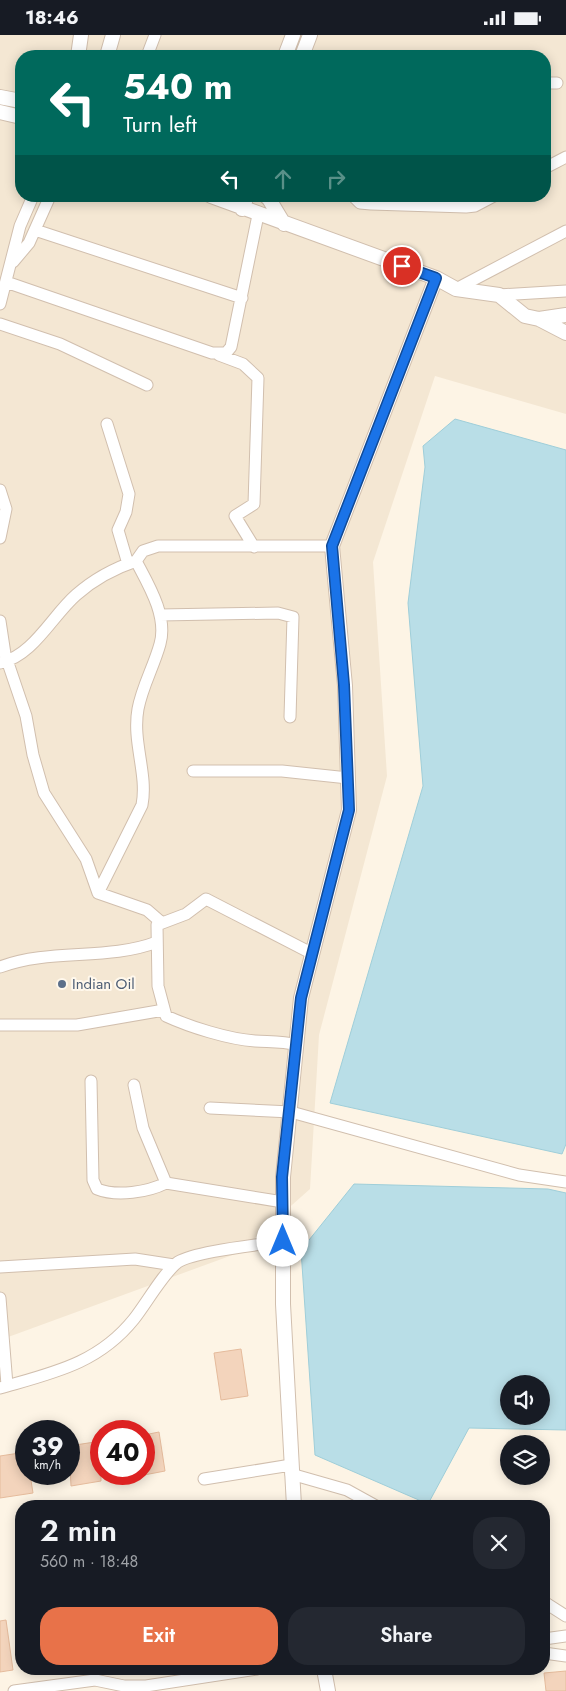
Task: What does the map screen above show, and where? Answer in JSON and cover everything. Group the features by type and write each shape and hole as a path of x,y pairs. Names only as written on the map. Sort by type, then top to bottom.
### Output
{"street":[{"path":"79,50 81,35"},
{"path":"109,50 113,35"},
{"path":"149,50 155,35"},
{"path":"287,50 293,35"},
{"path":"304,50 310,35"},
{"path":"0,97 15,100"},
{"path":"0,112 15,116"},
{"path":"551,165 566,157"},
{"path":"0,304 20,226 30,202"},
{"path":"10,265 28,243 47,202"},
{"path":"219,355 226,353 232,347 260,202"},
{"path":"271,202 284,224"},
{"path":"359,202 466,207 475,206 483,202"},
{"path":"244,203 258,215 436,278 456,289 499,295 566,291"},
{"path":"35,230 242,297"},
{"path":"456,289 566,231"},
{"path":"294,1500 283,1304 282,1177 301,998 349,810 344,685 332,546 436,278"},
{"path":"6,282 219,355 242,364 258,378 254,504 235,517 254,547"},
{"path":"499,295 525,316 539,319 566,333"},
{"path":"539,319 566,315"},
{"path":"0,324 60,344 147,385"},
{"path":"98,893 142,805 144,795 137,749 138,710 161,641 160,615 156,599 132,562 118,530 126,512 128,494 107,424"},
{"path":"0,491 6,509 2,520 0,538"},
{"path":"4,662 30,647 77,594 116,568 132,562 143,551 158,546 332,546"},
{"path":"160,615 278,613 293,617 290,717"},
{"path":"0,621 4,662 26,716 33,755 44,793 86,859 98,893"},
{"path":"193,771 282,771 348,778"},
{"path":"98,893 147,910 162,923"},
{"path":"297,1045 281,1041 255,1041 228,1036 182,1024 166,1016 158,986 157,925 186,914 206,899 313,954"},
{"path":"0,967 38,957 130,951 157,942"},
{"path":"0,1025 77,1025 164,1010"},
{"path":"90,1081 93,1180 97,1189 106,1193 147,1190 166,1183 283,1202"},
{"path":"134,1085 143,1128 166,1183"},
{"path":"210,1108 290,1112 520,1175 566,1182"},
{"path":"0,1298 4,1387 52,1373 84,1361 108,1347 132,1321 156,1290 167,1271 185,1259 283,1241"},
{"path":"0,1267 135,1259 174,1265"},
{"path":"204,1479 291,1470 347,1490 365,1500"},
{"path":"550,1607 566,1616"},
{"path":"550,1638 566,1636"},
{"path":"550,1654 566,1656"},
{"path":"14,1691 95,1686 146,1686 218,1675"},
{"path":"325,1675 328,1691"}],"shaded area":[{"path":"0,35 566,35 566,414 435,376 373,562 387,776 319,1035 310,1189 238,1253 0,1340"}],"water":[{"path":"455,419 566,450 566,1144 562,1154 330,1103 423,786 408,603 425,467 423,446"},
{"path":"354,1184 548,1189 566,1193 566,1430 469,1428 430,1500 419,1500 315,1455 301,1250"}],"building":[{"path":"241,1349 248,1396 221,1400 214,1353"},
{"path":"159,1432 165,1471 155,1473 155,1433"},
{"path":"90,1443 90,1483 80,1484 80,1444"},
{"path":"15,1454 15,1485 32,1485 33,1493 0,1498 0,1456"},
{"path":"6,1620 13,1670 0,1672 0,1621"},
{"path":"566,1671 566,1691 546,1691 544,1675 550,1675 550,1672"}],"place":[{"name":"Indian Oil","path":"62,984"}],"route":[{"path":"283,1241 282,1177 292,1102 301,998 349,810 344,685 332,546 436,278 402,266"}]}
